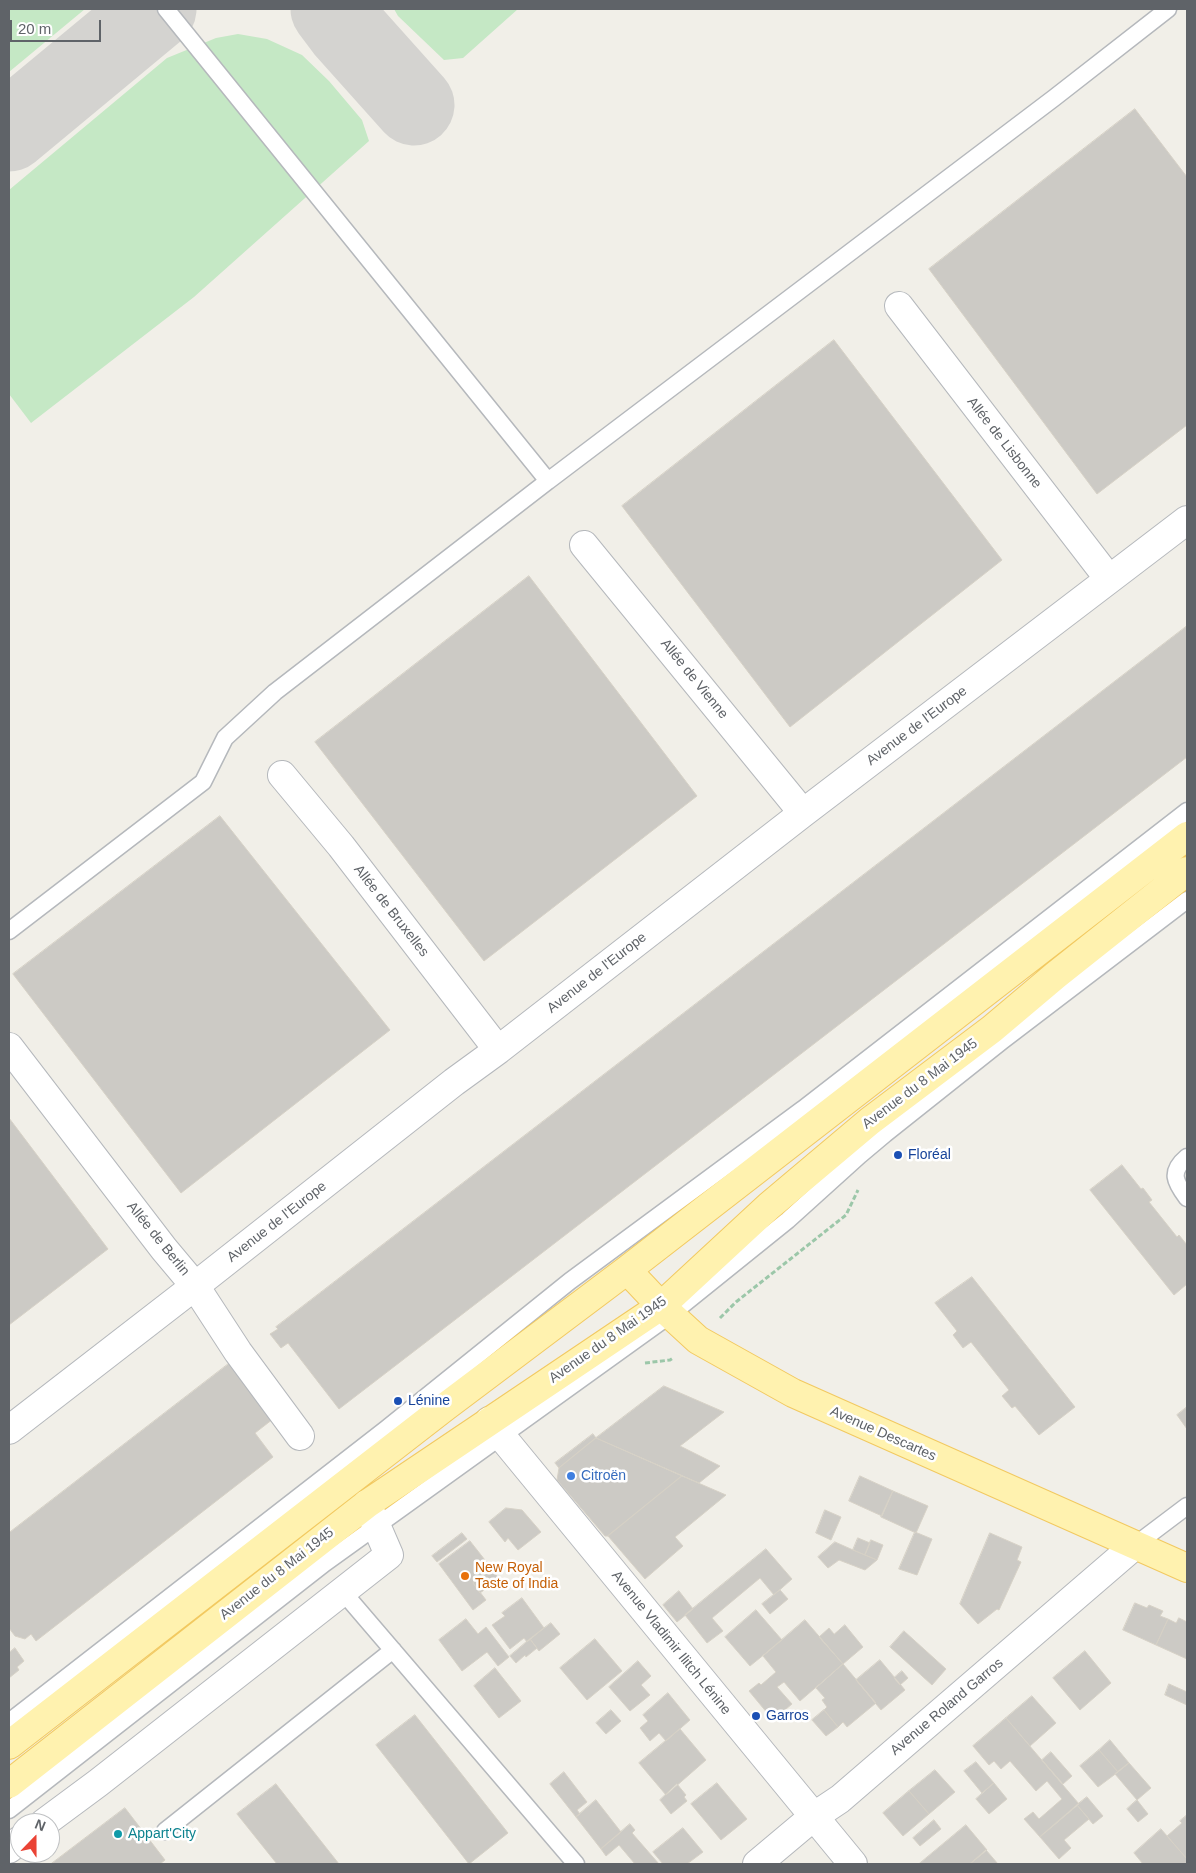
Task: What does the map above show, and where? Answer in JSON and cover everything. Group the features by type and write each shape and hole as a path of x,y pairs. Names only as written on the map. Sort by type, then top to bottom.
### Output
{"main road":[{"name":"Avenue du 8 Mai 1945","path":"9,1745 445,1407 619,1261 1187,836"},
{"name":"Avenue du 8 Mai 1945","path":"9,1784 372,1515 666,1310 769,1206 870,1121 992,1029 1056,975 1187,871"},
{"name":"Avenue Descartes","path":"619,1261 698,1340 793,1393 1187,1568"}],"street":[{"name":"Allée de Lisbonne","path":"899,306 1109,579"},
{"name":"Avenue de l'Europe","path":"9,1430 454,1082 1187,520"},
{"name":"Allée de Vienne","path":"584,546 804,813"},
{"name":"Allée de Bruxelles","path":"282,775 341,846 498,1050"},
{"name":"Allée de Berlin","path":"9,1047 164,1249 195,1286 238,1352 300,1436"},
{"name":"Avenue Vladimir Ilitch Lénine","path":"496,1429 853,1864"},
{"path":"58,1813 389,1555 372,1515"},
{"name":"Avenue Roland Garros","path":"757,1864 813,1817 840,1799 1134,1546"}],"lane":[{"path":"166,9 548,481"},
{"path":"9,931 203,782 225,738 275,692 548,481 1054,98 1168,9"},
{"path":"9,1722 386,1429 570,1281 619,1261 803,1109 1187,811"},
{"path":"666,1310 788,1220 893,1128 1002,1041 1187,900"},
{"path":"1187,1157 1180,1163 1175,1180 1187,1198"},
{"path":"1134,1546 1187,1506"},
{"path":"9,1810 325,1563 372,1515"},
{"path":"343,1592 576,1864"},
{"path":"164,1831 393,1650"}],"green space":[{"path":"9,9 85,9 9,72"},
{"path":"394,9 518,9 463,58 444,60 398,16"},
{"path":"238,34 267,39 302,55 329,81 362,120 369,141 194,297 31,423 9,394 9,190 167,58 216,38"}],"building":[{"path":"1135,109 1187,177 1187,425 1097,494 929,269"},
{"path":"834,340 1002,560 790,727 622,506"},
{"path":"529,576 697,796 484,961 315,742"},
{"path":"1187,626 1187,757 339,1409 288,1343 281,1348 270,1334 278,1329 276,1327"},
{"path":"220,816 390,1030 181,1193 13,974"},
{"path":"9,1118 108,1249 9,1325"},
{"path":"1122,1165 1141,1189 1143,1188 1152,1200 1149,1202 1177,1237 1179,1235 1187,1245 1187,1284 1174,1295 1090,1190"},
{"path":"972,1277 1075,1407 1039,1435 1015,1406 1012,1408 1002,1396 1009,1390 971,1342 963,1348 953,1335 957,1331 935,1303"},
{"path":"231,1362 273,1419 255,1433 273,1457 36,1641 31,1634 25,1639 15,1636 9,1628 9,1533"},
{"path":"664,1386 724,1412 680,1446 720,1466 699,1483 596,1438"},
{"path":"1187,1407 1187,1429 1177,1415"},
{"path":"593,1434 596,1438 559,1468 555,1463"},
{"path":"596,1438 682,1476 608,1536 605,1536 557,1480 559,1468"},
{"path":"682,1476 726,1495 675,1537 683,1546 645,1579 608,1536"},
{"path":"860,1476 893,1491 882,1516 849,1501"},
{"path":"893,1491 928,1506 916,1533 881,1517"},
{"path":"506,1508 522,1510 541,1532 518,1550 508,1538 505,1542 489,1522"},
{"path":"825,1510 841,1517 831,1540 816,1533"},
{"path":"915,1532 932,1539 917,1575 899,1569"},
{"path":"462,1533 467,1539 437,1562 432,1556"},
{"path":"990,1533 1022,1547 1017,1560 1021,1562 999,1610 997,1609 978,1624 960,1604"},
{"path":"858,1538 870,1543 865,1555 853,1550"},
{"path":"871,1540 883,1545 877,1560 865,1555"},
{"name":"New Royal Taste of India","path":"470,1541 492,1569 473,1583 486,1600 473,1610 439,1564"},
{"path":"835,1542 877,1560 865,1570 839,1560 828,1568 818,1557"},
{"path":"766,1549 792,1579 774,1595 760,1578 712,1618 723,1631 707,1643 685,1615"},
{"path":"492,1569 499,1579 480,1593 473,1583"},
{"path":"780,1590 788,1599 770,1614 762,1604"},
{"path":"679,1591 693,1609 677,1622 663,1605"},
{"path":"522,1598 544,1628 527,1642 524,1638 510,1649 492,1625 505,1616 502,1613"},
{"path":"1135,1603 1147,1608 1149,1605 1163,1611 1160,1616 1168,1619 1156,1645 1123,1630"},
{"path":"756,1610 782,1640 750,1666 725,1637"},
{"path":"1179,1618 1187,1622 1187,1659 1156,1645 1168,1619 1176,1623"},
{"path":"466,1619 478,1634 486,1627 509,1657 498,1666 487,1652 462,1671 439,1640"},
{"path":"805,1620 843,1664 800,1701 784,1682 777,1687 792,1704 773,1720 749,1691 759,1683 761,1685 776,1672 763,1656"},
{"path":"551,1623 560,1634 539,1651 530,1639"},
{"path":"845,1625 863,1647 843,1664 819,1637 829,1628 834,1634"},
{"path":"904,1631 946,1669 932,1685 890,1647"},
{"path":"530,1639 537,1648 516,1663 510,1656"},
{"path":"595,1639 622,1671 587,1700 560,1668"},
{"path":"15,1648 24,1661 17,1667 19,1670 9,1678 9,1653"},
{"path":"1085,1651 1111,1683 1080,1710 1053,1678"},
{"path":"880,1660 905,1690 881,1710 856,1680"},
{"path":"638,1661 651,1676 641,1685 650,1695 630,1711 609,1687"},
{"path":"843,1664 876,1703 847,1727 843,1722 838,1727 824,1710 827,1707 822,1700 825,1698 816,1688"},
{"path":"495,1668 521,1701 499,1718 474,1686"},
{"path":"902,1671 908,1678 900,1685 894,1678"},
{"path":"1169,1684 1187,1692 1187,1705 1165,1695"},
{"path":"668,1693 690,1720 666,1741 659,1733 650,1741 640,1728 648,1721 643,1715"},
{"path":"1032,1696 1056,1723 1030,1746 1006,1718"},
{"path":"611,1710 621,1721 606,1734 596,1723"},
{"path":"824,1710 838,1727 826,1736 812,1720"},
{"path":"415,1715 508,1833 469,1864 376,1745"},
{"path":"1006,1718 1079,1804 1040,1837 1024,1819 1033,1812 1039,1819 1062,1799 1047,1781 1036,1791 1010,1761 1001,1769 994,1761 989,1765 973,1746"},
{"path":"680,1729 706,1760 666,1795 639,1763"},
{"path":"1110,1740 1129,1763 1118,1772 1099,1750"},
{"path":"1099,1750 1118,1772 1098,1787 1080,1766"},
{"path":"1051,1752 1072,1776 1063,1784 1042,1760"},
{"path":"976,1762 994,1783 982,1793 964,1771"},
{"path":"1129,1763 1151,1788 1137,1800 1115,1774"},
{"path":"935,1770 955,1792 929,1814 909,1791"},
{"path":"564,1772 587,1802 577,1810 580,1814 576,1817 550,1784"},
{"path":"717,1783 747,1819 721,1840 691,1804"},
{"path":"994,1783 1007,1799 989,1814 976,1799"},
{"path":"276,1784 339,1864 277,1864 237,1814"},
{"path":"677,1784 686,1795 684,1797 687,1801 671,1814 660,1800"},
{"path":"909,1791 929,1814 903,1836 883,1813"},
{"path":"1087,1797 1103,1816 1093,1824 1077,1805"},
{"path":"596,1800 621,1832 601,1849 576,1817"},
{"path":"1137,1800 1148,1814 1138,1822 1127,1809"},
{"path":"1077,1805 1089,1819 1064,1840 1071,1848 1059,1859 1040,1837"},
{"name":"Appart'City","path":"125,1808 165,1860 160,1864 51,1864 60,1863 60,1857"},
{"path":"1187,1815 1187,1859 1167,1836 1182,1823 1180,1821"},
{"path":"934,1820 941,1829 920,1846 913,1838"},
{"path":"630,1824 635,1830 632,1833 659,1864 635,1864 619,1845 606,1856 601,1849"},
{"path":"966,1825 987,1850 970,1864 919,1864"},
{"path":"683,1828 703,1852 687,1864 663,1864 653,1852"},
{"path":"1161,1829 1187,1859 1187,1864 1143,1864 1134,1853"},
{"path":"986,1850 998,1864 970,1864"}],"taxiway":[{"path":"9,131 156,9"},
{"path":"331,9 346,29 414,105"}],"place":[{"name":"Floréal","path":"898,1155"},
{"name":"Lénine","path":"398,1401"},
{"name":"Citroën","path":"571,1476"},
{"name":"New Royal Taste of India","path":"465,1576"},
{"name":"Garros","path":"756,1716"},
{"name":"Appart'City","path":"118,1834"}]}
